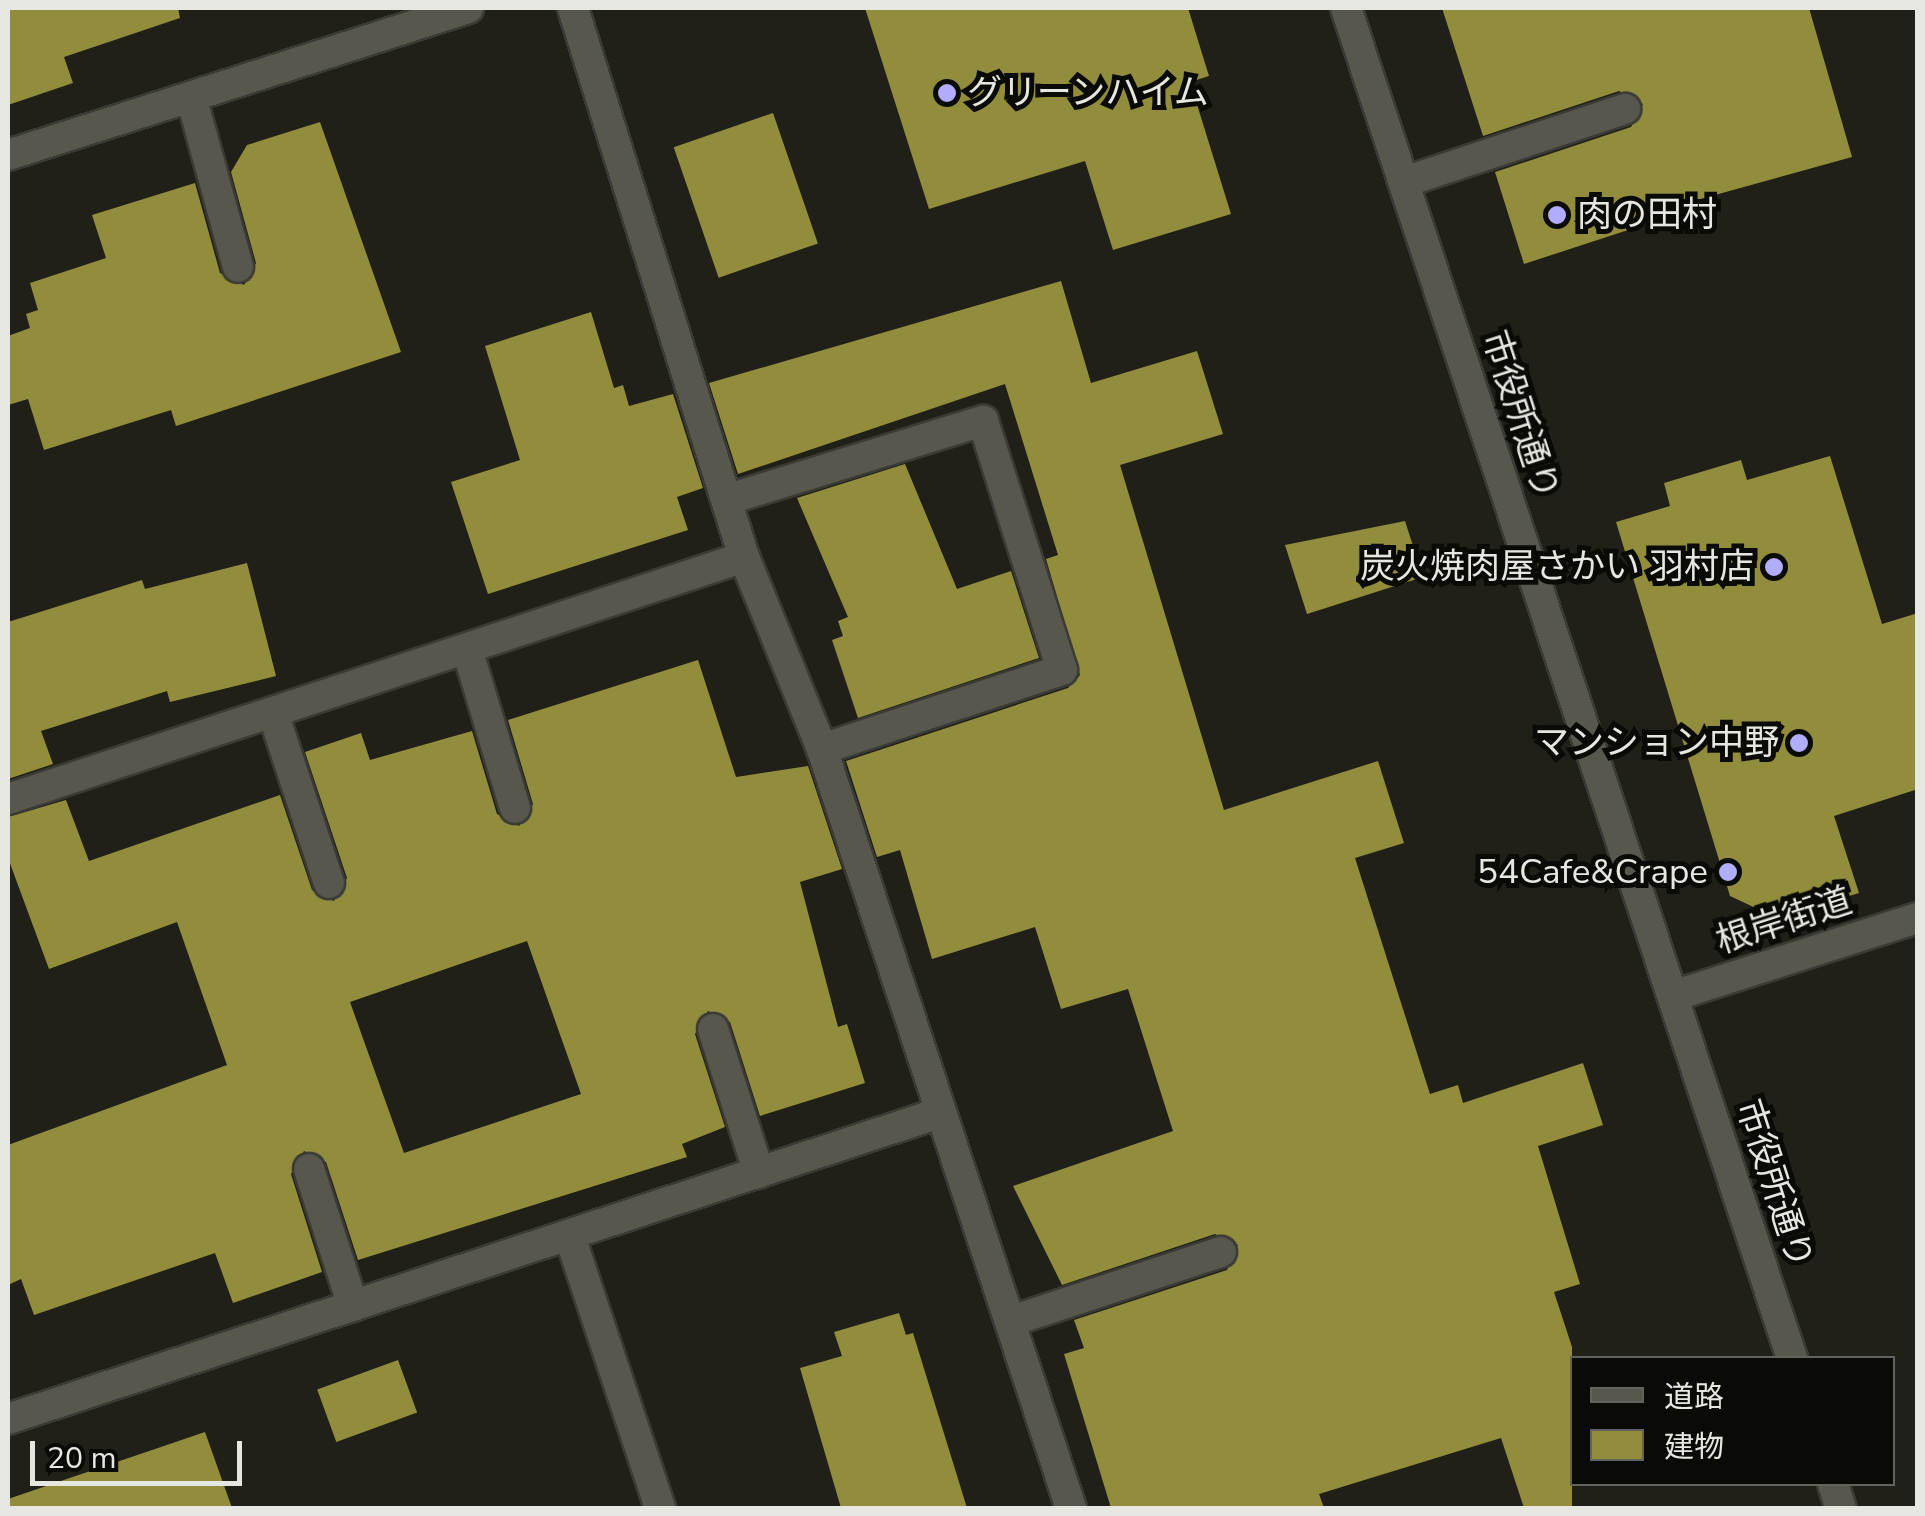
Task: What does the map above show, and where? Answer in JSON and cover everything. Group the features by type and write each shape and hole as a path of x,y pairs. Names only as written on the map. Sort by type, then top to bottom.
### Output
{"street":[{"path":"8,155 192,100 468,8"},
{"path":"572,8 729,499 744,557 822,749 1071,1508"},
{"name":"市役所通り","path":"1346,8 1791,1356"},
{"path":"192,100 238,267"},
{"path":"1404,182 1625,109"},
{"path":"729,499 983,421 1062,670 822,749"},
{"path":"8,799 744,557"},
{"path":"467,649 515,808"},
{"path":"273,713 328,882"},
{"name":"根岸街道","path":"1673,996 1918,918"},
{"path":"713,1030 759,1173"},
{"path":"8,1419 939,1113"},
{"path":"309,1169 353,1306"},
{"path":"570,1237 660,1508"},
{"path":"1011,1320 1221,1252"}],"building":[{"path":"8,8 178,8 180,18 64,57 73,83 8,105"},
{"path":"865,8 1188,8 1209,76 1190,82 1231,214 1113,250 1085,161 929,209"},
{"path":"1442,8 1809,8 1852,157 1668,208 1671,216 1524,264 1495,172 1631,127 1643,104 1619,91 1483,136"},
{"path":"773,113 818,243 719,278 674,147"},
{"path":"320,122 401,352 176,426 171,410 44,450 28,399 8,405 8,336 30,328 26,314 38,310 30,283 106,258 92,215 195,183 220,273 244,285 256,263 231,172 247,145"},
{"path":"1061,281 1091,383 1197,351 1223,434 1120,465 1224,810 1378,761 1404,843 1355,858 1430,1094 1458,1085 1463,1103 1583,1063 1603,1125 1538,1146 1580,1284 1554,1292 1572,1347 1572,1508 1524,1508 1501,1438 1319,1494 1324,1508 1111,1508 1064,1354 1084,1348 1074,1320 1227,1270 1238,1245 1215,1234 1062,1285 1013,1186 1173,1131 1128,989 1061,1009 1035,927 932,959 900,850 877,857 846,761 1068,688 1080,675 1046,559 1058,555 1005,384 738,474 709,383"},
{"path":"591,312 614,388 623,385 629,406 673,394 703,488 677,497 688,530 488,594 451,482 520,460 485,346"},
{"path":"1830,456 1882,624 1918,613 1918,789 1834,816 1859,893 1777,918 1730,896 1616,522 1670,506 1664,483 1741,460 1747,480"},
{"path":"905,464 957,589 1011,571 1039,658 858,718 832,640 843,636 838,621 848,617 797,498"},
{"path":"1405,521 1423,577 1307,614 1285,545"},
{"path":"247,563 276,676 170,702 167,691 41,731 53,764 8,779 8,622 142,580 145,589"},
{"path":"698,660 736,777 808,766 842,869 800,882 838,1027 847,1024 865,1083 760,1116 730,1022 708,1011 695,1034 725,1127 682,1144 687,1157 358,1260 326,1162 304,1151 291,1174 322,1272 233,1303 215,1253 34,1315 21,1279 8,1285 8,1145 227,1065 177,922 49,969 8,858 8,817 66,800 89,861 280,795 312,890 334,901 347,878 305,752 361,733 370,760 472,731 497,814 519,826 533,804 508,720","holes":["527,941 581,1094 404,1153 350,1002"]},
{"path":"899,1313 906,1335 913,1333 967,1508 841,1508 800,1368 842,1356 834,1332"},
{"path":"398,1360 417,1413 336,1442 317,1389"},
{"path":"205,1432 232,1508 9,1508 8,1499"}],"place":[{"name":"グリーンハイム","path":"947,93"},
{"name":"肉の田村","path":"1557,215"},
{"name":"炭火焼肉屋さかい 羽村店","path":"1774,567"},
{"name":"マンション中野","path":"1799,743"},
{"name":"54Cafe&Crape","path":"1728,872"}]}
